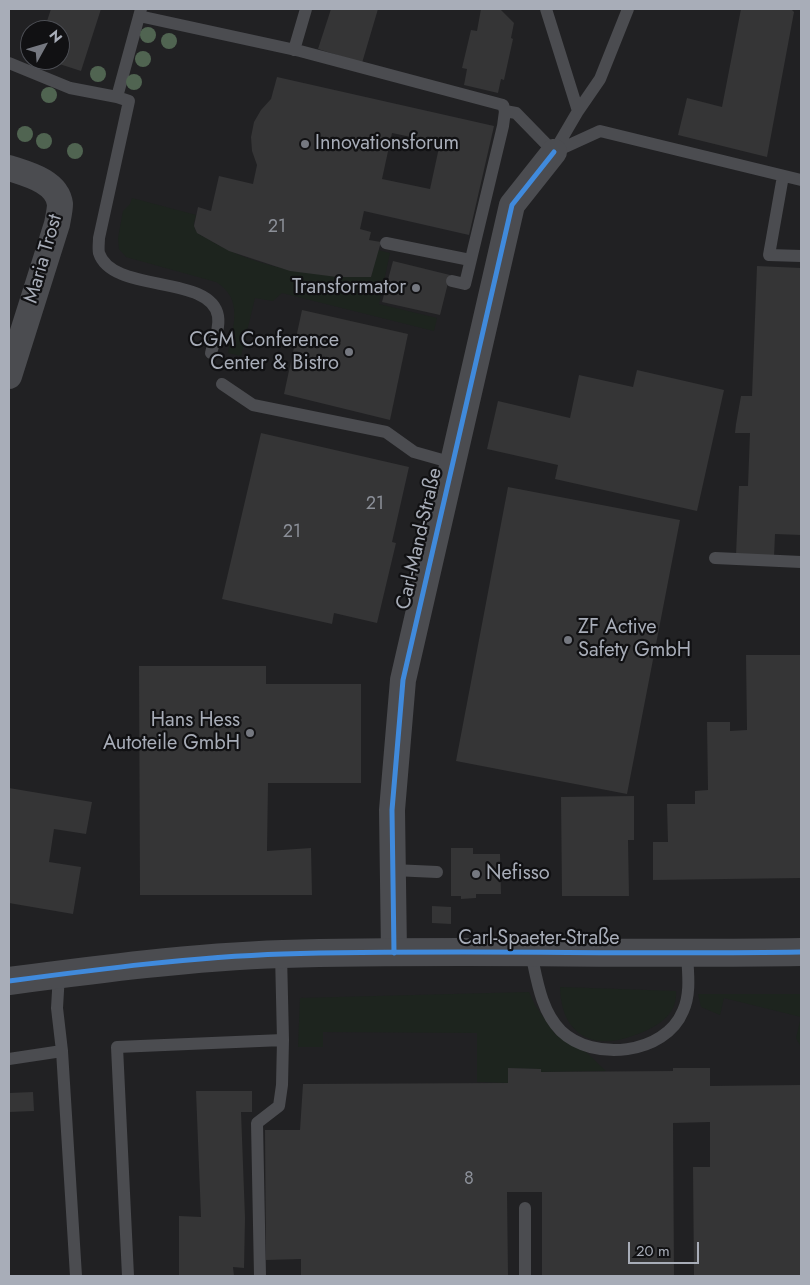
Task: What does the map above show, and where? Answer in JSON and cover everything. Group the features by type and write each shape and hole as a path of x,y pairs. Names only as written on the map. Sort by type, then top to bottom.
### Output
{"street":[{"name":"Carl-Mand-Straße","path":"394,953 392,810 403,680 512,205 554,152"},
{"name":"Maria Trost","path":"9,168 32,176 51,187 60,203 58,224 9,376"},
{"name":"Carl-Spaeter-Straße","path":"9,981 162,962 281,954 687,954 801,952"}],"lane":[{"path":"294,50 306,9"},
{"path":"546,9 578,111"},
{"path":"554,152 578,111 600,79 628,9"},
{"path":"117,97 140,12 503,105 505,111 503,126 465,284 452,281"},
{"path":"9,63 70,88 129,101 99,238 99,253 108,268 122,275 195,293 207,299 215,306 218,316 218,327 211,354"},
{"path":"505,111 516,112 554,152"},
{"path":"554,152 600,131 783,176 800,176"},
{"path":"783,176 769,255 801,256"},
{"path":"386,243 470,260"},
{"path":"222,384 252,404 386,432 414,452 453,463"},
{"path":"715,558 801,562"},
{"path":"393,870 436,872"},
{"path":"260,1276 257,1123 279,1106 282,1085 281,954"},
{"path":"531,954 546,1009 561,1030 577,1044 594,1049 612,1051 634,1048 652,1042 668,1032 676,1023 683,1013 687,999 687,954"},
{"path":"59,974 57,1008 62,1051 76,1276"},
{"path":"128,1276 117,1047 283,1040"},
{"path":"9,1058 62,1051"},
{"path":"525,1208 525,1276"}],"shaded area":[{"path":"9,9 801,9 801,1276 9,1276"},
{"path":"132,198 196,215 195,229 203,237 229,251 268,265 309,273 371,277 378,250 390,253 379,304 437,318 434,331 282,293 273,301 255,298 241,356 228,353 234,324 234,314 233,305 225,289 216,282 126,257 119,249 118,238 123,211 130,204"},
{"path":"560,987 676,991 676,1000 664,1020 650,1029 619,1040 593,1040 582,1035 566,1017"},
{"path":"529,992 535,1005 555,1034 569,1044 586,1052 606,1071 541,1072 541,1069 508,1068 508,1083 477,1082 477,1033 323,1032 323,1047 298,1047 300,998"},
{"path":"698,994 801,994 801,1017 724,998 720,1015 701,1007"},
{"path":"801,1017 801,1047 796,1038"}],"building":[{"path":"51,9 101,9 81,71 70,67 70,20 47,20"},
{"path":"331,9 378,9 362,63 318,49"},
{"path":"481,9 500,9 514,23 511,38 513,39 504,80 501,79 498,93 464,85 467,69 462,68 471,30 477,31"},
{"path":"741,9 791,9 794,12 767,157 678,135 687,98 722,107"},
{"path":"277,77 494,126 469,235 364,211 360,229 371,232 369,240 381,242 371,277 337,277 290,271 229,251 197,233 194,226 198,207 211,211 219,176 253,184 257,165 252,151 251,137 254,122 261,110 271,99","holes":["392,133 440,143 430,189 382,179"]},
{"name":"Transformator","path":"393,261 450,275 440,315 382,302"},
{"path":"757,266 801,268 801,535 775,534 774,557 736,555 739,486 748,486 750,433 735,433 741,396 752,396"},
{"name":"CGM Conference Center & Bistro","path":"302,310 408,334 390,420 284,394"},
{"path":"637,370 724,390 697,511 555,479 558,465 487,449 498,401 570,418 579,375 633,387"},
{"path":"261,433 409,467 392,542 396,543 377,623 334,613 332,624 222,599"},
{"name":"ZF Active Safety GmbH","path":"508,487 680,520 627,794 456,761"},
{"path":"746,655 801,655 801,878 653,880 653,842 668,842 667,804 695,804 695,791 708,790 707,722 730,722 730,731 747,730"},
{"name":"Hans Hess Autoteile GmbH","path":"139,666 266,666 266,684 361,684 361,783 268,783 267,851 311,848 312,895 140,895"},
{"path":"9,788 92,802 86,834 54,829 49,862 81,867 73,914 9,903"},
{"path":"634,796 634,840 628,840 629,896 562,896 561,797"},
{"name":"Nefisso","path":"451,848 473,848 473,854 500,854 501,894 476,894 476,898 461,899 461,896 451,896"},
{"path":"432,906 451,907 451,924 432,923"},
{"path":"508,1068 541,1069 541,1072 673,1071 673,1068 710,1068 710,1086 801,1085 801,1276 694,1276 693,1167 710,1167 710,1122 673,1123 674,1276 542,1276 542,1192 507,1192 508,1276 301,1276 301,1259 266,1260 265,1130 300,1130 303,1084 508,1083"},
{"path":"196,1091 252,1091 252,1112 241,1112 245,1218 244,1268 233,1267 234,1276 179,1276 179,1216 201,1217"},
{"path":"33,1092 34,1111 9,1112 9,1093"}],"cycle path":[{"path":"394,953 392,810 403,680 512,205 554,152"},
{"path":"9,981 180,961 283,954 412,952 801,952"}],"place":[{"name":"Innovationsforum","path":"305,144"},
{"name":"Transformator","path":"416,288"},
{"name":"CGM Conference Center & Bistro","path":"349,352"},
{"name":"ZF Active Safety GmbH","path":"568,640"},
{"name":"Hans Hess Autoteile GmbH","path":"250,733"},
{"name":"Nefisso","path":"476,874"}]}
